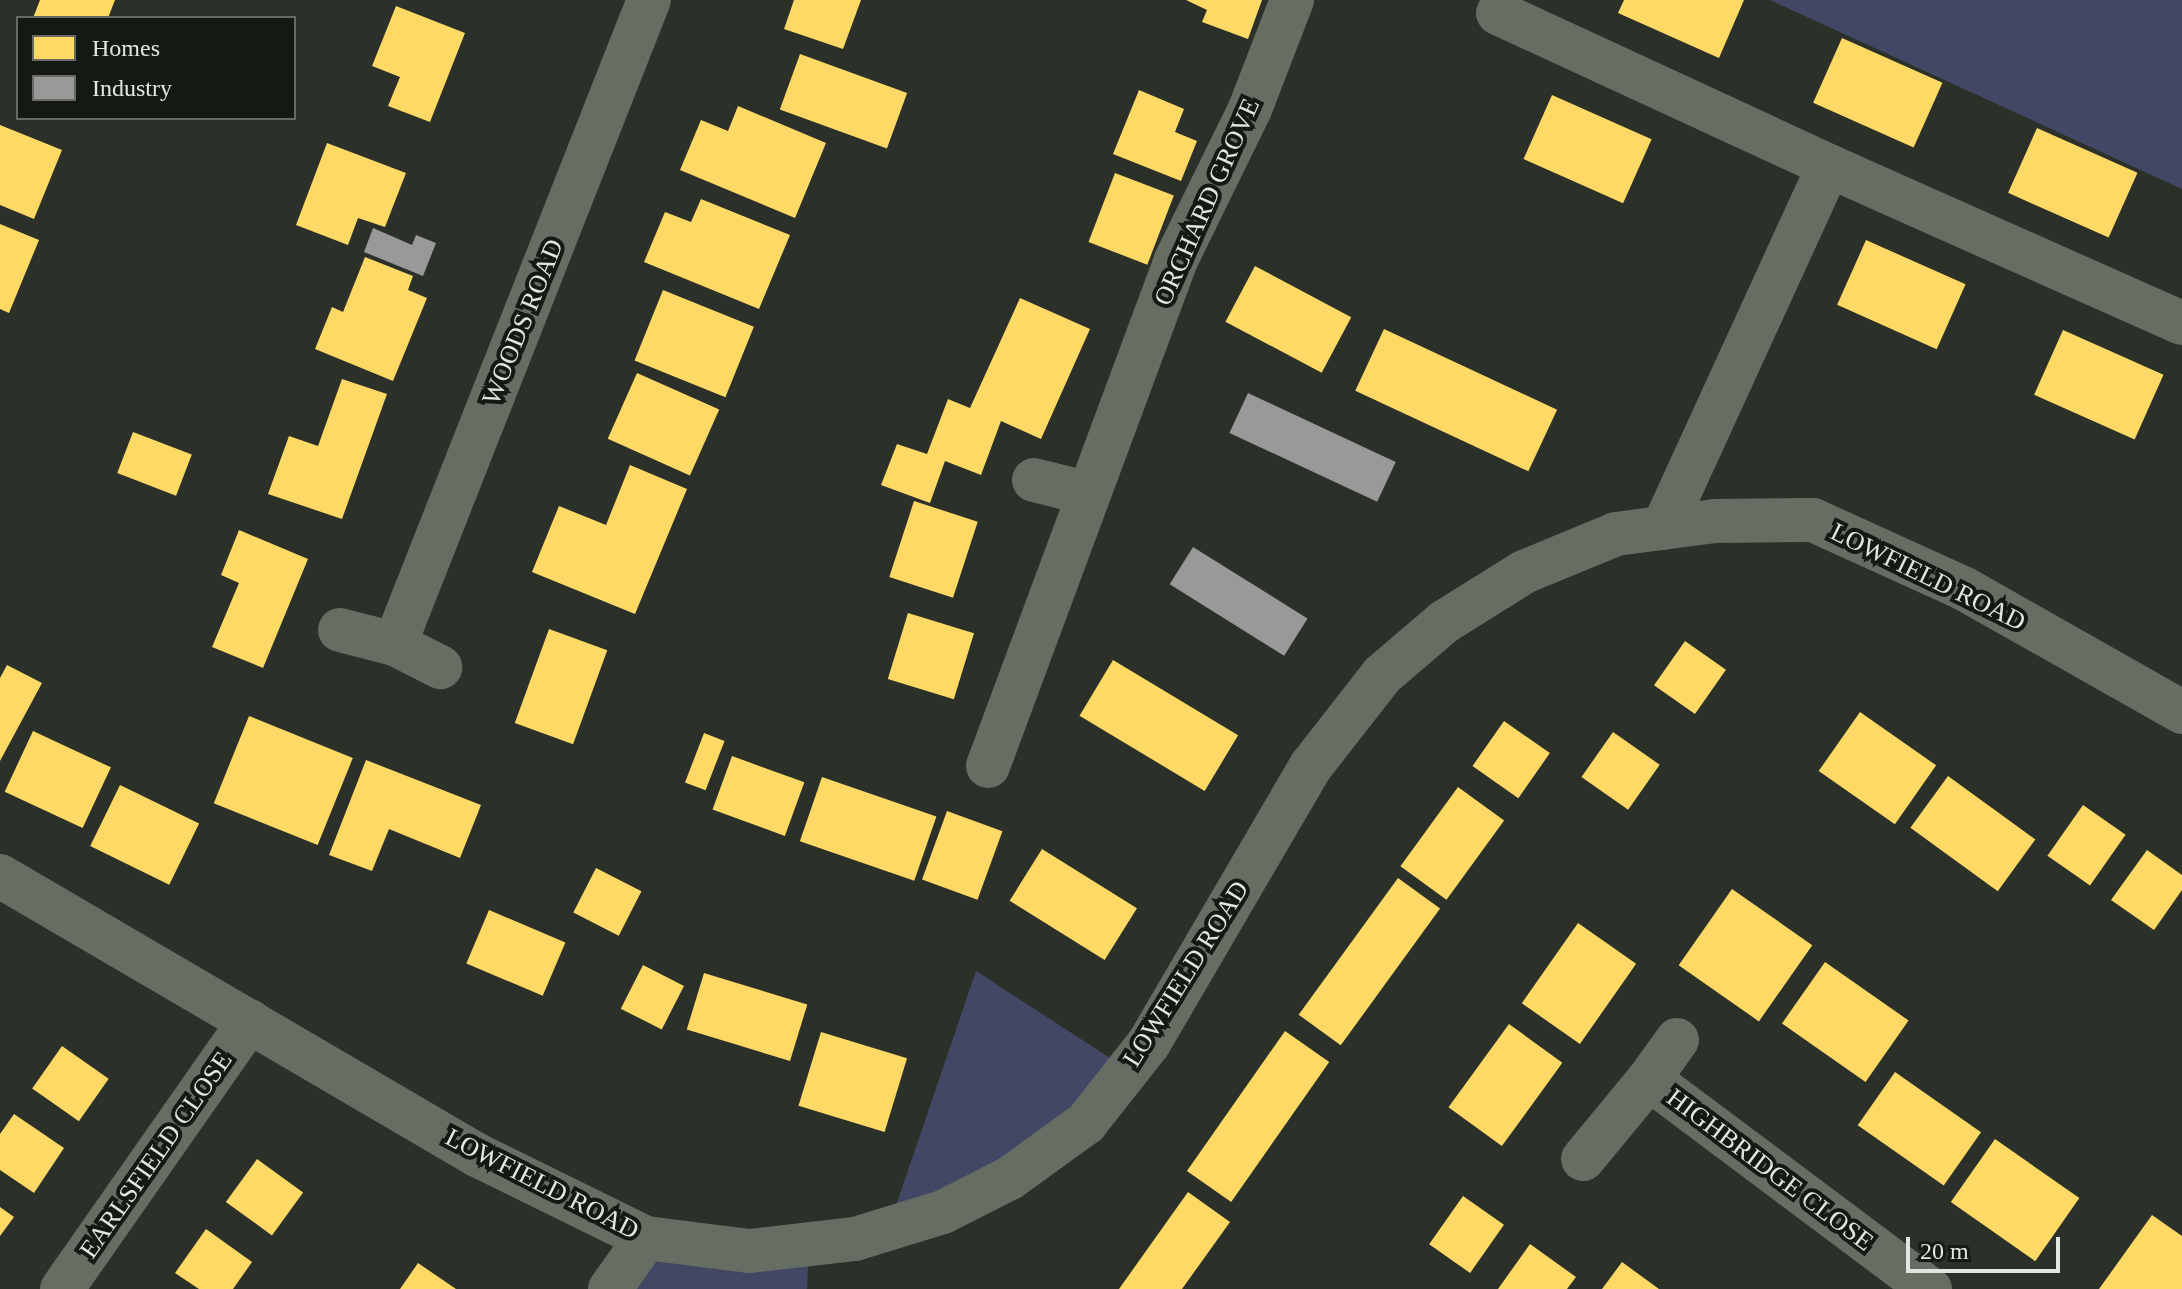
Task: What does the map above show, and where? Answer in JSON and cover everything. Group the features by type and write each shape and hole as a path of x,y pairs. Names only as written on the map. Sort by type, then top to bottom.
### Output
{"street":[{"name":"WOODS ROAD","path":"395,644 649,0"},
{"name":"ORCHARD GROVE","path":"988,766 1086,493 1176,260 1250,109 1292,0"},
{"path":"1498,13 1829,166 2182,323"},
{"path":"1663,528 1829,166"},
{"path":"1034,480 1086,493"},
{"name":"LOWFIELD ROAD","path":"0,876 477,1155 646,1238 749,1251 855,1239 943,1212 1010,1178 1086,1123 1149,1043 1311,766 1382,675 1444,622 1524,572 1616,534 1715,521 1813,520 1963,588 2182,712"},
{"path":"340,630 395,644 440,667"},
{"name":"EARLSFIELD CLOSE","path":"62,1289 250,1021"},
{"name":"HIGHBRIDGE CLOSE","path":"1583,1159 1677,1040"},
{"name":"HIGHBRIDGE CLOSE","path":"1649,1079 1930,1289"},
{"path":"610,1289 646,1238"}],"shaded area":[{"path":"1770,0 2182,0 2182,189"},
{"path":"976,971 1127,1069 1010,1178 888,1229"},
{"path":"646,1238 809,1244 807,1289 610,1289"}],"building: Homes":[{"path":"40,0 115,0 109,16 34,16"},
{"path":"794,0 861,0 843,49 784,29"},
{"path":"1186,0 1262,0 1248,39 1202,22 1207,10"},
{"path":"1624,0 1744,0 1719,58 1618,13"},
{"path":"396,6 465,33 430,122 388,106 400,77 372,66"},
{"path":"1842,38 1942,83 1914,148 1813,103"},
{"path":"800,54 907,93 887,148 780,109"},
{"path":"1139,90 1184,109 1175,132 1197,141 1181,181 1113,154"},
{"path":"1552,95 1652,139 1623,203 1524,159"},
{"path":"738,106 826,143 795,218 680,170 701,120 728,131"},
{"path":"0,125 62,150 34,219 0,205"},
{"path":"2037,128 2137,173 2109,238 2008,193"},
{"path":"327,143 406,173 385,227 358,218 348,245 296,225"},
{"path":"1115,173 1174,196 1147,265 1088,242"},
{"path":"701,199 790,235 759,309 644,262 665,212 691,222"},
{"path":"0,224 39,240 9,313 0,309"},
{"path":"1866,240 1966,284 1937,349 1837,305"},
{"path":"365,257 413,276 408,290 427,298 393,381 315,349 332,307 343,312"},
{"path":"1255,266 1351,317 1322,373 1225,322"},
{"path":"663,290 754,327 725,397 635,360"},
{"path":"1020,298 1090,329 1041,439 1001,421 981,475 945,461 930,503 881,485 897,444 927,454 948,399 970,408"},
{"path":"1384,329 1557,410 1528,471 1355,391"},
{"path":"2063,330 2163,375 2135,440 2034,395"},
{"path":"637,373 719,410 690,475 608,439"},
{"path":"342,379 387,394 342,519 268,494 289,436 318,446"},
{"path":"133,432 192,455 176,496 117,473"},
{"path":"630,465 687,489 635,614 532,572 559,506 606,525"},
{"path":"914,501 978,522 953,598 889,577"},
{"path":"239,530 308,559 263,668 212,647 239,583 221,575"},
{"path":"908,613 974,633 954,699 888,679"},
{"path":"549,629 607,650 573,744 515,723"},
{"path":"1685,641 1726,670 1695,714 1654,685"},
{"path":"1113,660 1238,735 1205,791 1080,716"},
{"path":"7,665 42,683 0,761 0,678"},
{"path":"1860,712 1936,765 1895,824 1819,771"},
{"path":"249,716 353,758 318,845 214,803"},
{"path":"1504,721 1550,753 1518,798 1472,766"},
{"path":"33,731 111,767 83,828 5,792"},
{"path":"1613,732 1660,765 1628,810 1581,777"},
{"path":"704,733 725,741 706,790 685,782"},
{"path":"732,756 804,782 785,836 713,810"},
{"path":"366,760 481,805 460,858 389,829 372,871 329,855"},
{"path":"1948,776 2035,839 1998,891 1910,828"},
{"path":"822,777 936,816 914,881 800,841"},
{"path":"120,785 199,824 169,885 90,846"},
{"path":"1458,787 1504,821 1447,900 1400,866"},
{"path":"2083,805 2126,835 2090,886 2047,856"},
{"path":"947,811 1002,831 977,900 922,880"},
{"path":"1042,849 1137,908 1105,960 1010,901"},
{"path":"2147,850 2182,875 2182,890 2154,930 2111,900"},
{"path":"596,868 641,891 619,936 573,913"},
{"path":"1398,878 1440,909 1341,1045 1299,1015"},
{"path":"1732,889 1812,945 1759,1021 1679,965"},
{"path":"489,910 565,942 543,996 466,963"},
{"path":"1578,923 1636,964 1580,1044 1522,1003"},
{"path":"1825,962 1909,1021 1866,1082 1782,1023"},
{"path":"643,965 684,986 662,1030 621,1009"},
{"path":"704,973 807,1005 790,1061 687,1029"},
{"path":"1509,1024 1562,1063 1502,1146 1448,1107"},
{"path":"1285,1031 1329,1062 1231,1202 1187,1171"},
{"path":"821,1032 907,1058 885,1132 798,1106"},
{"path":"62,1046 109,1079 79,1121 32,1089"},
{"path":"1895,1072 1981,1132 1944,1185 1858,1125"},
{"path":"14,1114 64,1148 34,1193 0,1170 0,1134"},
{"path":"1995,1139 2079,1198 2035,1261 1951,1202"},
{"path":"257,1159 303,1193 272,1235 226,1202"},
{"path":"1188,1192 1230,1222 1182,1289 1119,1289"},
{"path":"1463,1196 1504,1225 1470,1273 1429,1244"},
{"path":"0,1207 14,1217 0,1236"},
{"path":"2152,1215 2182,1236 2182,1289 2099,1289"},
{"path":"206,1229 252,1262 233,1289 199,1289 175,1273"},
{"path":"1530,1244 1576,1277 1567,1289 1498,1289"},
{"path":"1622,1262 1659,1289 1602,1289"},
{"path":"418,1263 456,1289 400,1289"}],"building: Industry":[{"path":"373,228 412,245 416,235 436,243 423,276 364,252"},
{"path":"1248,393 1396,462 1377,502 1229,433"},
{"path":"1193,547 1307,619 1284,656 1170,584"}]}
